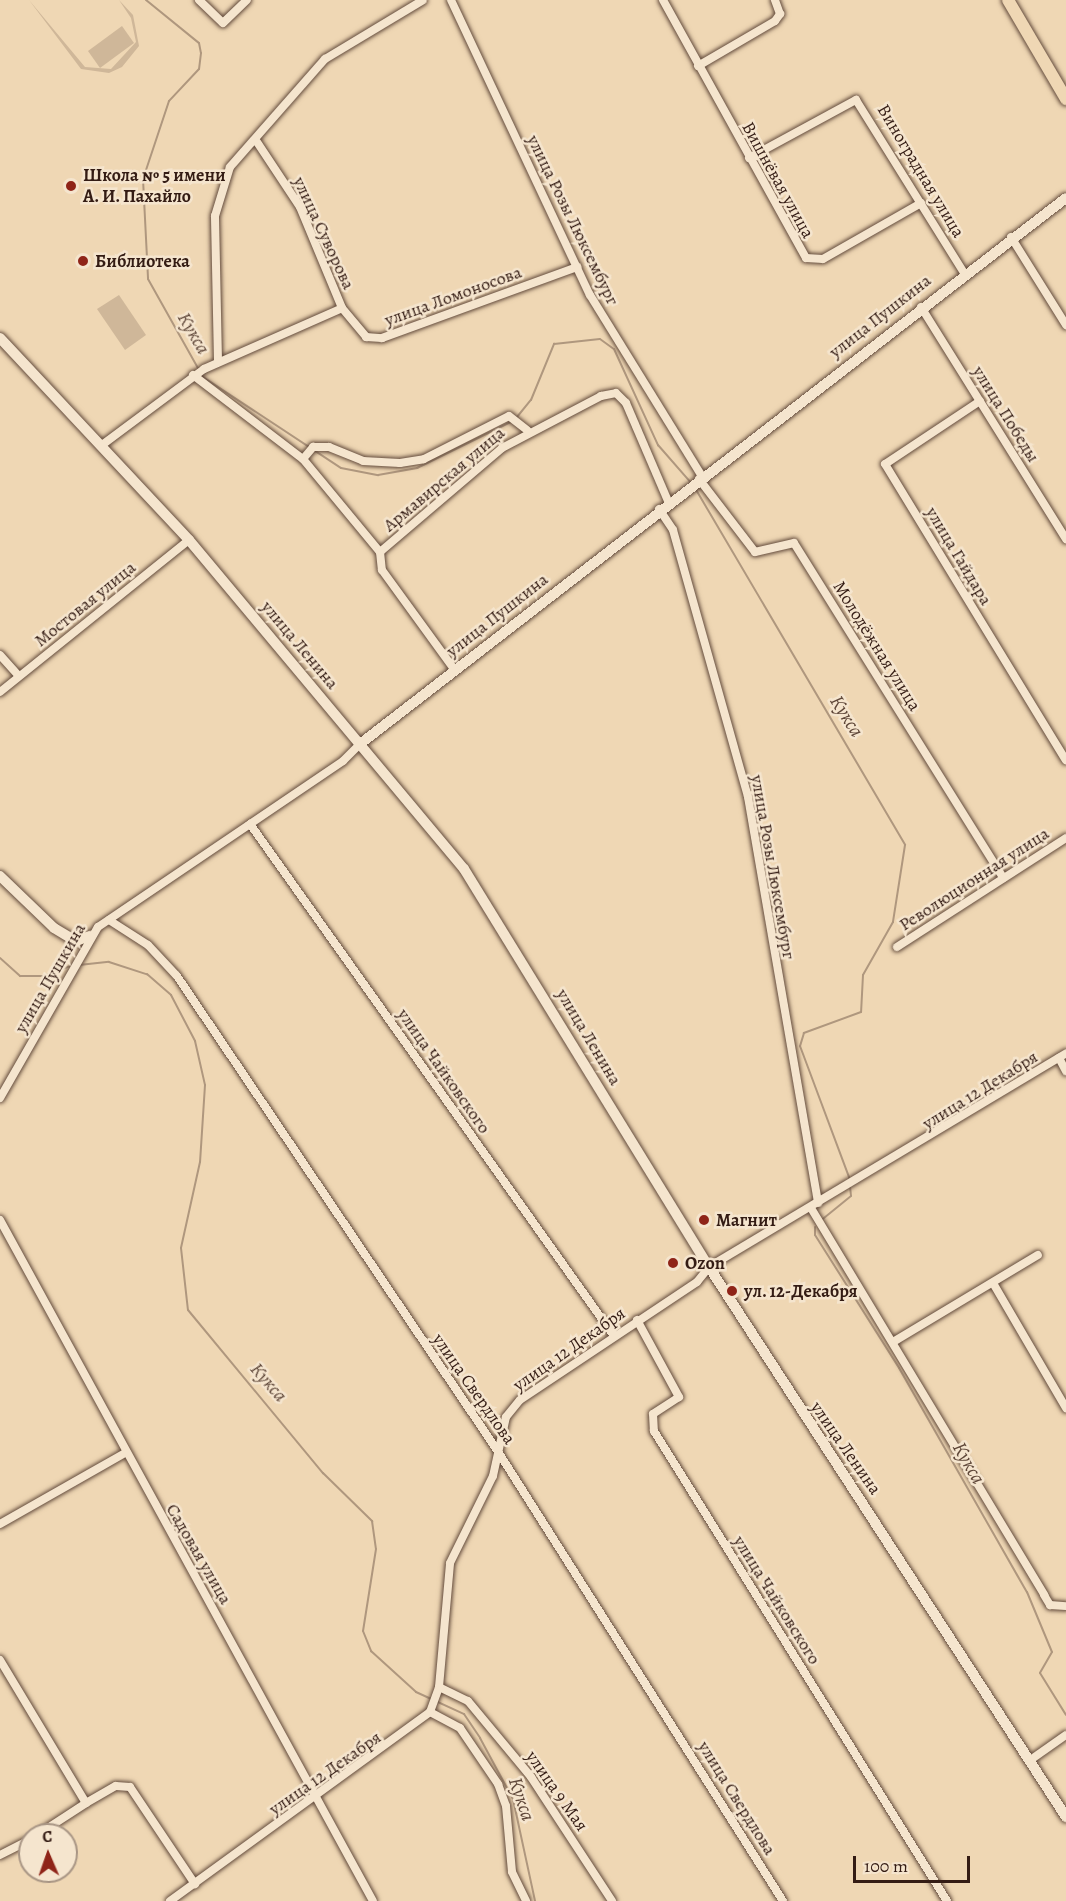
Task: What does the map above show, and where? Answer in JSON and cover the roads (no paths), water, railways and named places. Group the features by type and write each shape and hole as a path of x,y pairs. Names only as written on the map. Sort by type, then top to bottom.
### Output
{"main road":[{"path":"1008,0 1066,99"}],"street":[{"path":"199,0 223,23 247,0"},
{"path":"218,361 215,216 230,167 257,142 325,59 423,0"},
{"name":"улица Розы Люксембург","path":"451,0 577,267 695,481"},
{"name":"Вишнёвая улица","path":"663,0 800,252 815,261 921,202"},
{"path":"698,66 776,21 780,14 775,0"},
{"name":"Виноградная улица","path":"748,158 856,100 964,273"},
{"name":"улица Суворова","path":"257,142 300,207 342,308"},
{"name":"улица Пушкина","path":"0,1098 68,976 84,953 90,936 109,920 343,761 360,744 454,669 664,505 920,306 1066,198"},
{"path":"1011,237 1066,326"},
{"name":"улица Ломоносова","path":"342,308 356,331 382,338 577,267"},
{"name":"улица Победы","path":"920,306 1066,539"},
{"path":"102,445 198,372 218,361 342,308"},
{"name":"улица Ленина","path":"0,338 189,540 360,744 501,922 709,1267 1066,1816"},
{"name":"Армавирская улица","path":"198,372 308,453 380,552 382,570 454,669"},
{"name":"Армавирская улица","path":"380,552 527,430 616,393 626,403 664,505"},
{"name":"улица Гайдара","path":"981,401 885,464 1066,760"},
{"name":"Армавирская улица","path":"308,453 400,463 424,459 509,416 527,430"},
{"name":"Молодёжная улица","path":"695,481 755,552 794,543 1003,878"},
{"name":"улица Розы Люксембург","path":"664,505 748,797 815,1205"},
{"name":"Мостовая улица","path":"0,692 189,540"},
{"path":"0,655 19,676"},
{"name":"улица Чайковского","path":"250,824 614,1336"},
{"name":"Революционная улица","path":"897,947 1066,838"},
{"path":"0,876 54,928 76,941 90,936"},
{"name":"улица Свердлова","path":"109,920 148,945 177,975 497,1450 783,1901"},
{"path":"1062,1056 1066,1071"},
{"name":"улица 12 Декабря","path":"170,1901 319,1796 432,1708 438,1691 450,1563 493,1476 506,1417 520,1400 697,1282 709,1267 862,1179 1062,1056"},
{"path":"815,1205 893,1342 1050,1605 1066,1606"},
{"name":"Садовая улица","path":"0,1220 124,1453 319,1796 373,1901"},
{"path":"893,1342 1038,1255"},
{"path":"993,1283 1066,1408"},
{"name":"улица Чайковского","path":"637,1320 678,1397 653,1414 654,1431 947,1901"},
{"path":"0,1524 124,1453"},
{"path":"0,1660 86,1803"},
{"name":"улица 9 Мая","path":"438,1691 468,1701 531,1777 612,1901"},
{"path":"432,1708 460,1728 498,1784 506,1806 512,1872 526,1901"},
{"path":"1029,1761 1066,1735"},
{"path":"55,1823 116,1786 130,1787 195,1884"},
{"path":"0,1855 18,1845"}],"waterway":[{"name":"Кукса","path":"146,0 199,43 201,53 199,69 169,101 143,179 148,279 203,377 341,468 378,475 417,468 511,422"},
{"name":"Кукса","path":"517,417 531,400 554,344 600,339 614,349 658,445 692,484"},
{"name":"Кукса","path":"695,488 905,845 893,922 863,975 861,1012 804,1033 800,1046 849,1177 851,1196 823,1219"},
{"name":"Кукса","path":"0,958 20,976 43,976 73,965"},
{"name":"Кукса","path":"79,965 109,962 147,974 171,995 195,1041 205,1085 200,1162 181,1248 188,1310 323,1473 372,1521 376,1549 363,1631 371,1651 416,1692 464,1714 480,1738 513,1799 535,1901"},
{"name":"Кукса","path":"815,1227 815,1235 899,1368 1027,1592 1052,1652 1040,1673 1066,1715"}],"place":[{"name":"Школа № 5 имени А. И. Пахайло","path":"71,186"},
{"name":"Библиотека","path":"83,261"},
{"name":"Магнит","path":"704,1220"},
{"name":"Ozon","path":"673,1263"},
{"name":"ул. 12-Декабря","path":"732,1291"}]}
